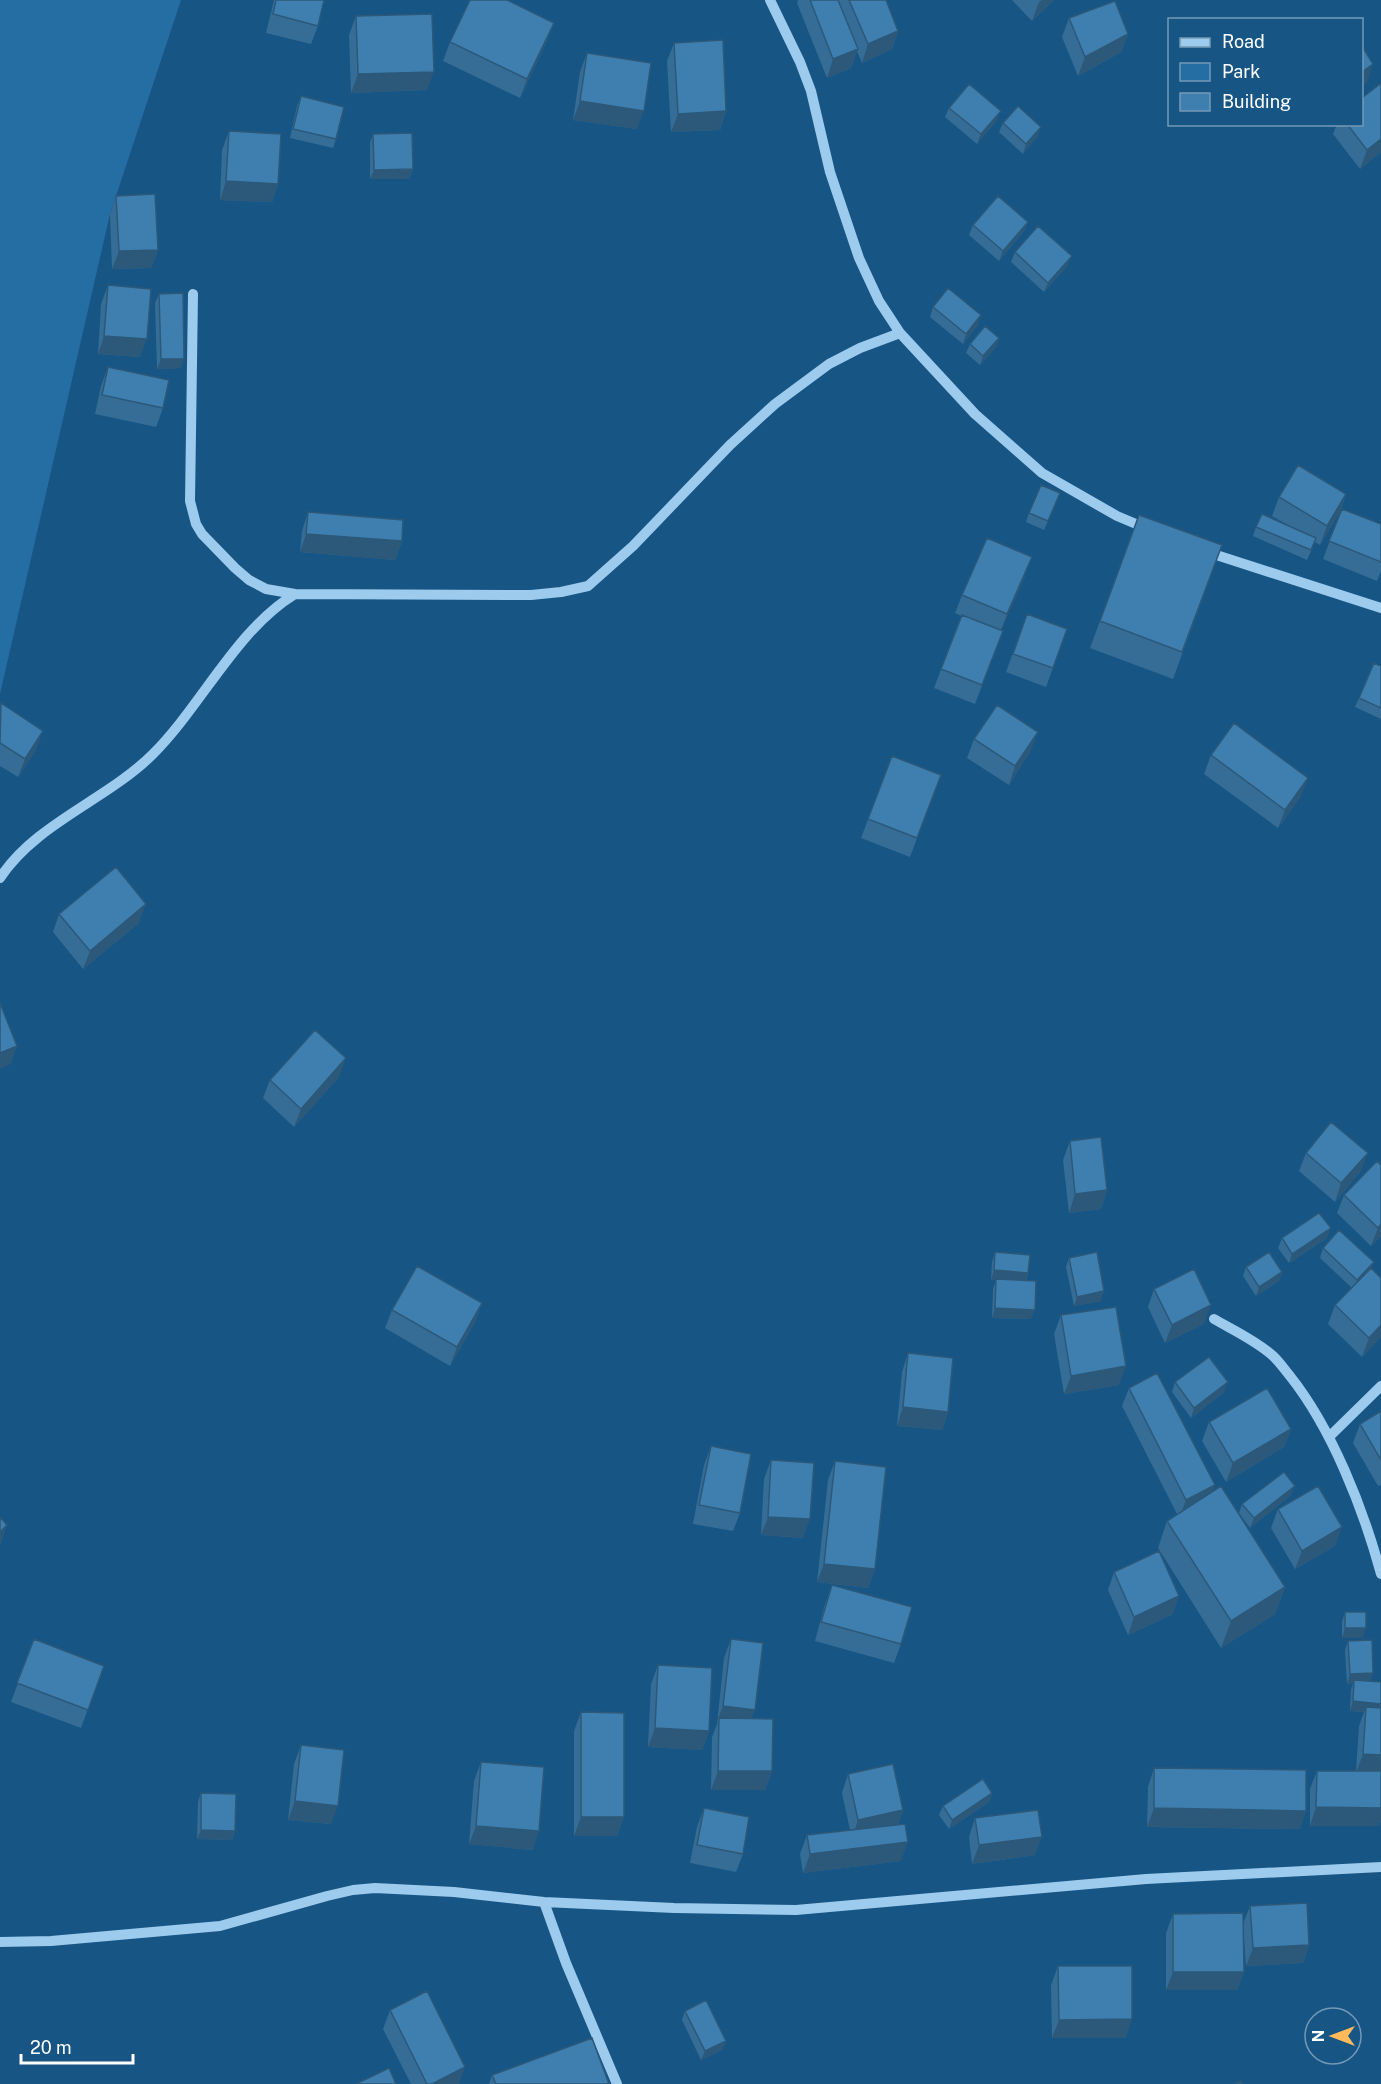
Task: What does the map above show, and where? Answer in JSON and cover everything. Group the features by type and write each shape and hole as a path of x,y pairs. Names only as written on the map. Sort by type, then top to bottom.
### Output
{"street":[{"path":"770,0 800,62 811,91 830,172 859,258 879,301 900,333 975,414 1042,473 1117,516 1159,533"},
{"path":"193,294 190,501 192,513 202,534 249,580 266,589 295,594 531,595 588,586 633,546 730,446 775,404 829,364 860,348 900,333"},
{"path":"1191,546 1381,608"},
{"path":"0,878 24,847 114,786 152,755 182,722 247,637 279,604 295,594"},
{"path":"1214,1319 1273,1356 1300,1389 1330,1436 1372,1541 1381,1574"},
{"path":"1330,1436 1381,1386"},
{"path":"0,1942 51,1941 220,1926 327,1896 375,1888 454,1892 544,1902 674,1908 796,1910 1146,1879 1381,1867"},
{"path":"544,1902 566,1963 617,2084"}],"green space":[{"path":"0,0 181,0 110,214 0,694"}],"building":[{"path":"276,0 324,0 318,26 273,14"},
{"path":"470,0 507,0 554,23 527,79 450,42"},
{"path":"810,0 838,0 858,49 833,59"},
{"path":"849,0 886,0 898,31 868,44"},
{"path":"1115,1 1128,34 1085,57 1069,18"},
{"path":"432,14 434,72 358,74 356,16"},
{"path":"723,40 726,111 678,114 674,43"},
{"path":"1363,48 1373,64 1363,71"},
{"path":"587,53 651,63 644,111 580,101"},
{"path":"1381,83 1381,139 1367,150 1349,126 1363,126 1363,97"},
{"path":"969,84 1001,111 981,134 949,108"},
{"path":"301,96 344,107 336,139 293,129"},
{"path":"1018,106 1041,127 1026,144 1003,123"},
{"path":"229,131 281,134 278,184 226,181"},
{"path":"412,133 413,169 374,170 373,134"},
{"path":"155,194 158,250 119,251 116,196"},
{"path":"998,196 1028,222 1003,251 973,225"},
{"path":"1038,226 1072,256 1048,283 1015,252"},
{"path":"108,285 151,289 147,339 104,336"},
{"path":"948,288 981,315 966,334 933,307"},
{"path":"183,293 184,359 161,359 159,294"},
{"path":"985,326 999,338 983,356 970,344"},
{"path":"108,367 169,380 163,408 102,395"},
{"path":"1298,465 1346,494 1327,526 1279,497"},
{"path":"1041,485 1060,493 1048,521 1029,513"},
{"path":"1342,509 1381,524 1381,562 1329,541"},
{"path":"308,512 403,520 402,541 306,534"},
{"path":"1262,514 1316,538 1311,550 1256,527"},
{"path":"1139,515 1222,545 1182,652 1100,621"},
{"path":"987,538 1032,557 1007,614 962,595"},
{"path":"1027,614 1067,629 1053,668 1013,654"},
{"path":"962,615 1003,631 982,685 941,669"},
{"path":"1374,663 1381,666 1381,708 1359,698"},
{"path":"1,703 43,731 25,759 0,743"},
{"path":"997,705 1038,732 1015,766 974,739"},
{"path":"1234,723 1308,778 1285,810 1211,755"},
{"path":"892,756 941,775 917,838 868,819"},
{"path":"116,867 146,904 90,951 59,914"},
{"path":"0,1003 17,1046 0,1053"},
{"path":"315,1030 346,1058 301,1109 270,1080"},
{"path":"1331,1122 1368,1153 1341,1183 1306,1153"},
{"path":"1101,1137 1107,1190 1075,1194 1070,1141"},
{"path":"1377,1161 1381,1165 1381,1224 1378,1228 1344,1195"},
{"path":"1319,1213 1331,1228 1292,1254 1282,1238"},
{"path":"1339,1230 1374,1262 1357,1280 1323,1248"},
{"path":"995,1252 1030,1255 1028,1273 994,1270"},
{"path":"1097,1252 1104,1291 1077,1297 1069,1258"},
{"path":"1269,1252 1282,1272 1259,1287 1246,1267"},
{"path":"417,1266 482,1303 457,1347 392,1310"},
{"path":"1371,1268 1381,1278 1381,1325 1369,1338 1335,1305"},
{"path":"1194,1269 1211,1305 1172,1325 1154,1289"},
{"path":"996,1279 1036,1281 1035,1310 995,1308"},
{"path":"1116,1307 1126,1366 1071,1376 1061,1315"},
{"path":"908,1353 953,1358 948,1412 903,1407"},
{"path":"1209,1357 1228,1382 1194,1408 1175,1382"},
{"path":"1157,1373 1215,1485 1186,1500 1129,1388"},
{"path":"1267,1388 1291,1429 1233,1463 1209,1422"},
{"path":"1381,1411 1381,1460 1360,1424"},
{"path":"711,1446 751,1454 740,1513 699,1505"},
{"path":"771,1460 814,1463 810,1519 768,1517"},
{"path":"835,1461 886,1467 875,1569 824,1564"},
{"path":"1284,1472 1295,1486 1254,1518 1242,1504"},
{"path":"1221,1486 1285,1587 1231,1621 1167,1521"},
{"path":"1318,1486 1342,1527 1302,1551 1278,1509"},
{"path":"0,1517 7,1525 0,1532"},
{"path":"1159,1551 1179,1596 1134,1617 1114,1572"},
{"path":"832,1585 912,1607 901,1644 821,1622"},
{"path":"1345,1612 1366,1612 1366,1628 1345,1628"},
{"path":"34,1639 104,1666 88,1710 17,1683"},
{"path":"731,1639 763,1643 755,1710 723,1706"},
{"path":"1372,1640 1373,1673 1350,1674 1348,1641"},
{"path":"658,1665 712,1668 709,1731 655,1728"},
{"path":"1354,1680 1381,1682 1381,1704 1353,1701"},
{"path":"1366,1707 1381,1708 1381,1755 1363,1754"},
{"path":"581,1712 624,1713 624,1817 581,1817"},
{"path":"719,1718 773,1719 772,1771 718,1771"},
{"path":"301,1745 344,1750 338,1806 295,1801"},
{"path":"481,1762 544,1767 539,1831 476,1826"},
{"path":"893,1764 903,1810 858,1820 848,1774"},
{"path":"1154,1768 1306,1770 1306,1811 1154,1808"},
{"path":"1317,1771 1381,1771 1381,1808 1316,1807"},
{"path":"983,1779 992,1793 952,1820 943,1806"},
{"path":"201,1793 236,1794 235,1831 201,1830"},
{"path":"704,1808 749,1817 743,1854 697,1845"},
{"path":"1038,1810 1042,1837 979,1845 975,1818"},
{"path":"905,1824 908,1842 810,1854 807,1835"},
{"path":"1307,1903 1309,1945 1253,1948 1250,1906"},
{"path":"1243,1913 1244,1972 1173,1972 1173,1914"},
{"path":"1058,1966 1132,1966 1132,2019 1059,2020"},
{"path":"427,1991 465,2067 432,2084 427,2084 390,2010"},
{"path":"706,2000 726,2041 705,2051 685,2011"},
{"path":"592,2038 609,2084 496,2084 492,2075"},
{"path":"389,2068 396,2084 356,2084"}]}
